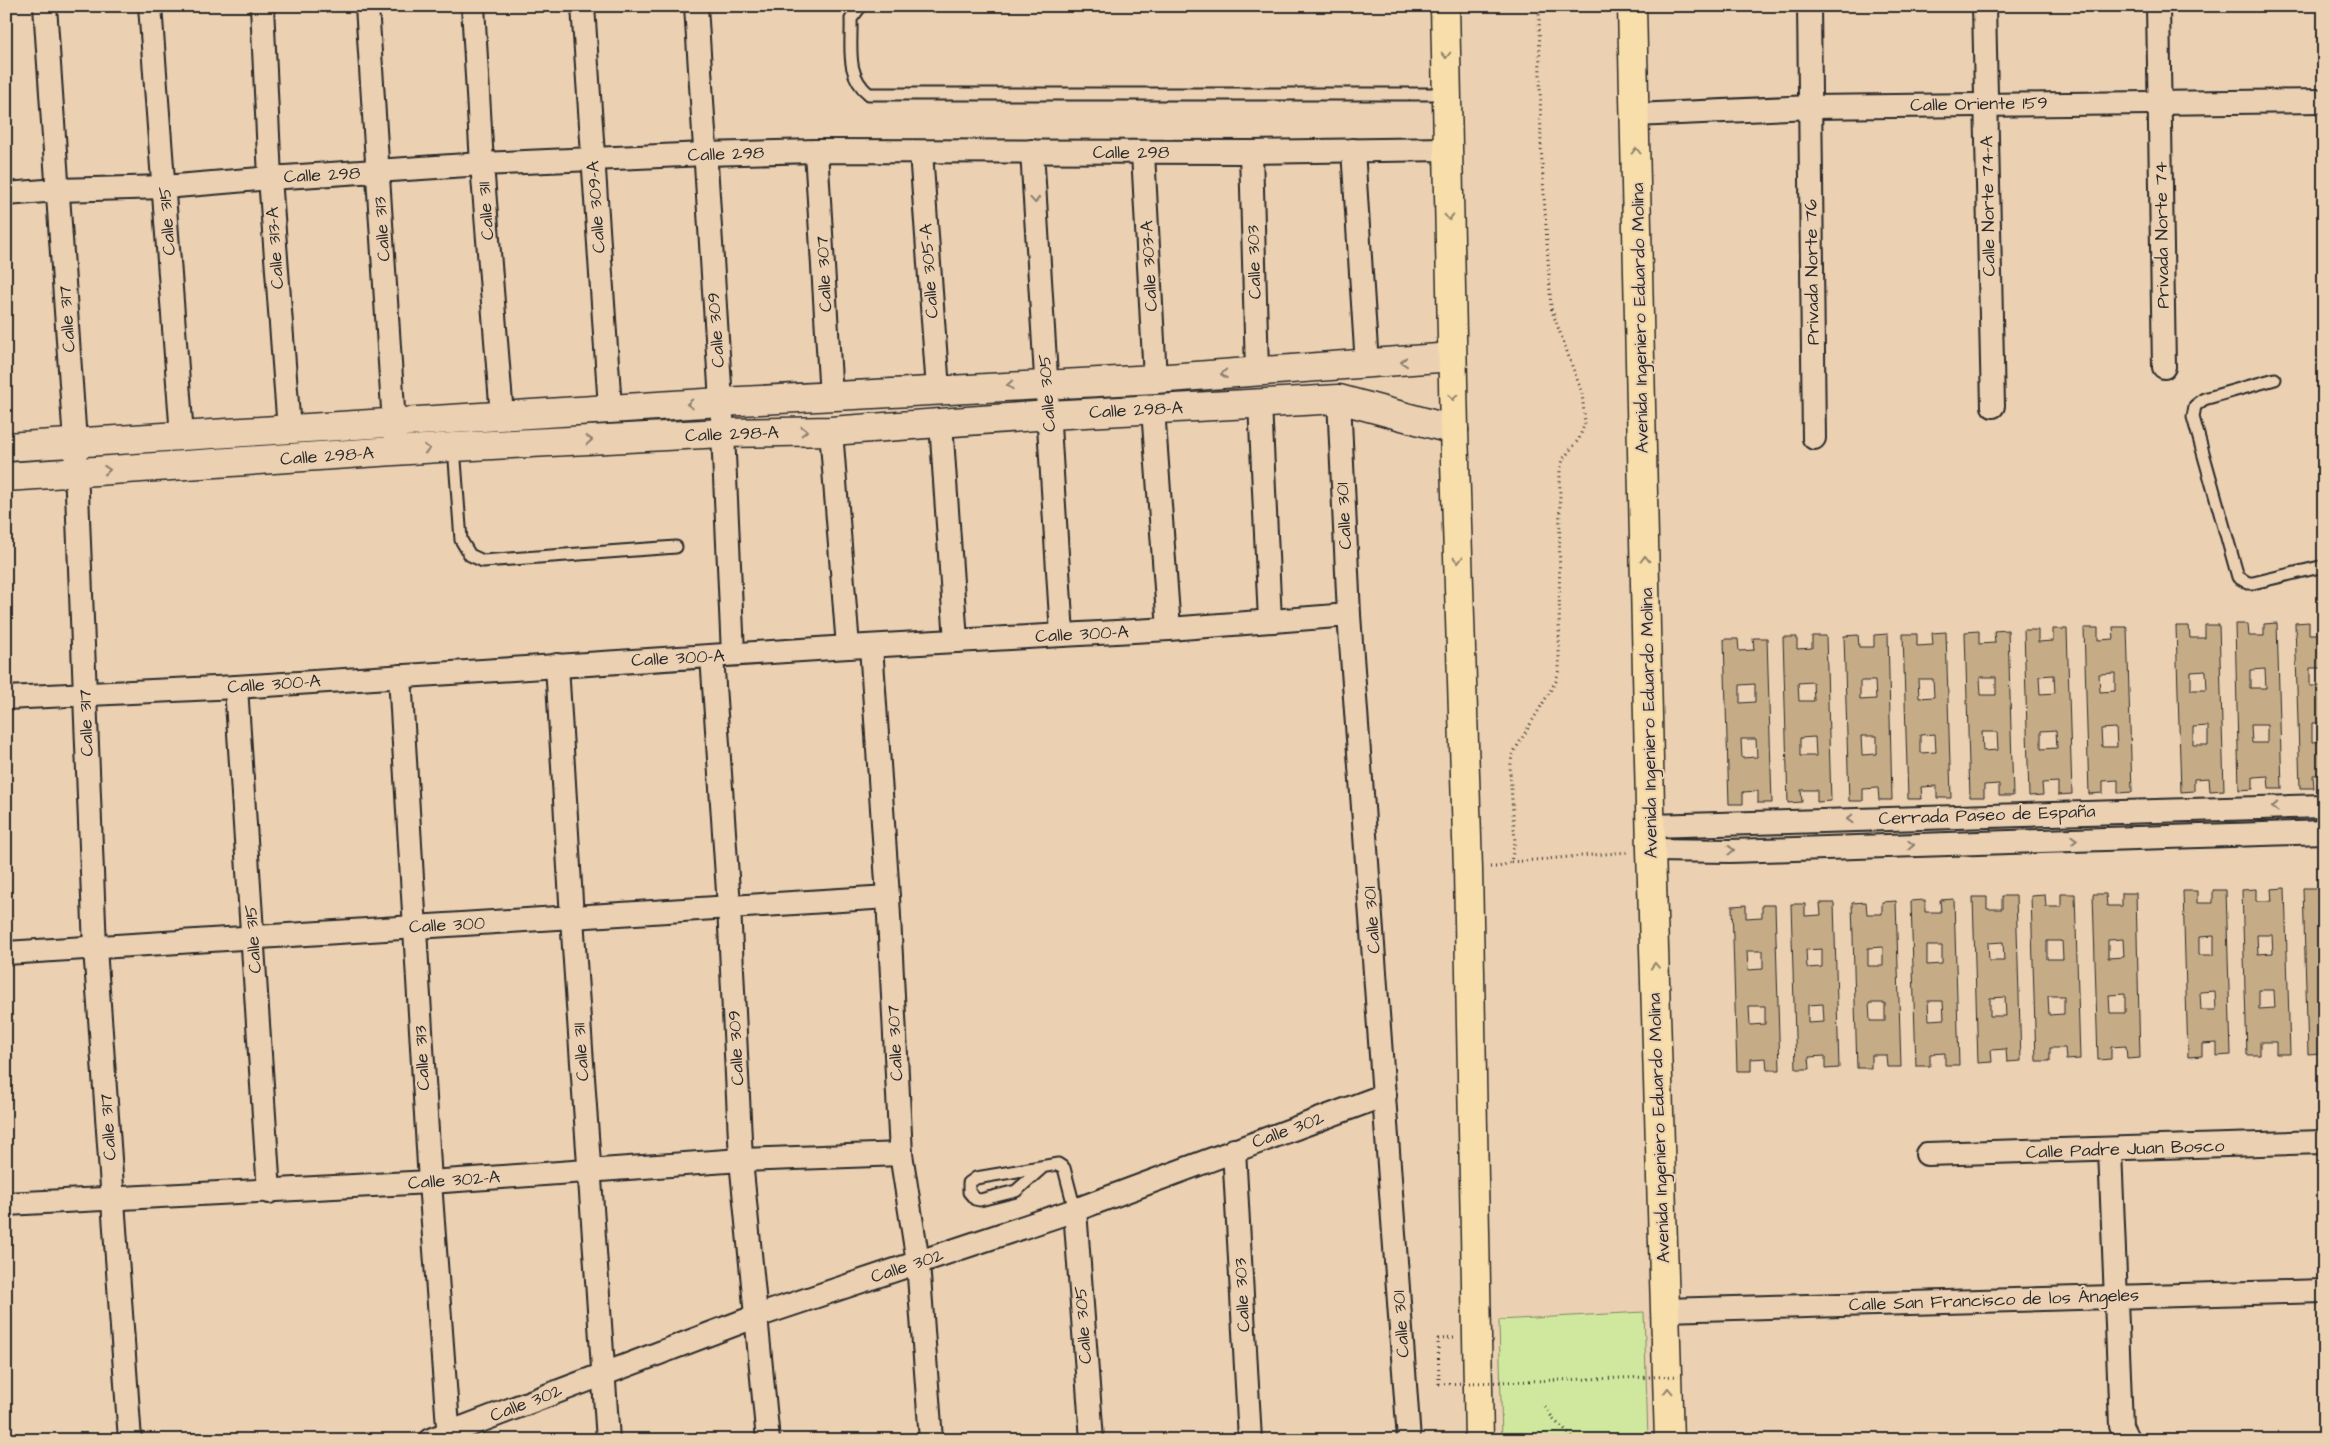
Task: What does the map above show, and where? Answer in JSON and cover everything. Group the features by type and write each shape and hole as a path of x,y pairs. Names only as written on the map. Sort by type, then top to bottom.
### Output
{"main road":[{"path":"1445,6 1452,357 1468,869 1479,1440"},
{"name":"Avenida Ingeniero Eduardo Molina","path":"1632,6 1651,838 1669,1440"}],"street":[{"name":"Calle 317","path":"45,6 75,442 95,948 130,1440"},
{"name":"Calle 315","path":"150,6 182,436"},
{"name":"Calle 313-A","path":"262,6 270,178 289,430"},
{"name":"Calle 313","path":"368,6 395,423 395,451"},
{"name":"Calle 311","path":"473,6 482,164 502,416"},
{"name":"Calle 309-A","path":"583,6 610,408"},
{"name":"Calle 309","path":"696,6 723,433 723,655 729,906 741,1160 768,1440"},
{"name":"Privada Norte 76","path":"1809,6 1814,438"},
{"name":"Calle Norte 74-A","path":"1984,6 1993,406"},
{"name":"Privada Norte 74","path":"2158,6 2164,367"},
{"name":"Calle Oriente 159","path":"1635,116 1810,107 2324,101"},
{"name":"Calle 298","path":"6,194 58,190 164,187 482,164 705,154 816,151 1142,153 1447,149"},
{"path":"1353,150 1367,365"},
{"name":"Calle 307","path":"816,151 831,397"},
{"name":"Calle 305","path":"1032,151 1062,635"},
{"name":"Calle 305-A","path":"921,152 938,390"},
{"name":"Calle 303","path":"1251,152 1257,371"},
{"name":"Calle 303-A","path":"1142,153 1155,379"},
{"name":"Calle 298-A","path":"6,447 610,408 831,397 1047,383 1155,379 1367,365 1452,357"},
{"name":"Calle 298-A","path":"6,477 454,447 723,433 831,431 1049,415 1339,400 1454,430"},
{"name":"Calle 301","path":"1339,400 1349,615 1409,1440"},
{"path":"1260,403 1270,621"},
{"path":"1153,409 1169,629"},
{"path":"941,423 956,641"},
{"path":"831,431 848,646"},
{"name":"Calle 300-A","path":"6,698 236,687 848,646 1169,629 1349,615"},
{"name":"Calle 307","path":"871,646 888,897 901,1154 918,1262 931,1440"},
{"name":"Calle 311","path":"557,665 572,918 608,1440"},
{"name":"Calle 313","path":"400,676 443,1437"},
{"name":"Calle 315","path":"236,687 269,1192"},
{"name":"Cerrada Paseo de España","path":"1651,838 1730,851 2151,824 2324,806"},
{"name":"Cerrada Paseo de España","path":"2151,824 2324,832"},
{"name":"Calle 300","path":"6,953 888,897"},
{"name":"Calle 302","path":"443,1437 757,1316 1075,1210 1385,1095"},
{"name":"Calle Padre Juan Bosco","path":"1927,1154 2110,1150 2324,1142"},
{"name":"Calle 303","path":"1234,1150 1250,1440"},
{"path":"2110,1150 2121,1426 2128,1440"},
{"name":"Calle 302-A","path":"6,1204 113,1197 269,1192 741,1160 901,1154"},
{"name":"Calle 305","path":"1075,1210 1092,1440"},
{"name":"Calle San Francisco de los Ángeles","path":"1665,1310 2324,1291"}],"lane":[{"path":"861,6 851,19 852,74 858,85 869,94 1446,94"},
{"path":"2274,379 2204,398 2195,406 2193,417 2238,577 2248,583 2253,583 2324,566"},
{"path":"454,447 461,540 470,555 482,562 676,547"},
{"path":"1043,1167 1016,1191 980,1200 975,1200 969,1192 969,1183 976,1178 1058,1164 1062,1165 1075,1210"}],"path":[{"path":"1511,862 1515,842 1510,771 1512,755 1556,681 1559,669 1560,471 1563,459 1579,439 1585,423 1582,393 1551,308 1541,146 1539,6"},
{"path":"1468,869 1499,867 1511,862 1651,838"},
{"path":"1476,1336 1438,1339 1439,1384 1679,1376"},
{"path":"1545,1407 1554,1420 1575,1440"}],"green space":[{"path":"1644,1312 1648,1440 1502,1440 1499,1320"}],"building":[{"path":"2309,622 2309,634 2324,634 2324,668 2310,668 2310,686 2324,686 2324,723 2312,723 2312,742 2324,741 2324,775 2313,775 2314,788 2300,788 2295,623"},
{"path":"2277,623 2282,789 2269,789 2268,776 2253,777 2253,789 2239,790 2235,624 2248,624 2249,636 2264,636 2264,624","holes":["2265,669 2266,688 2250,688 2250,670","2251,725 2267,725 2267,743 2252,743"]},
{"path":"2205,625 2219,625 2224,790 2210,791 2209,778 2194,779 2194,791 2181,792 2176,626 2189,626 2190,638 2205,638","holes":["2206,671 2207,690 2191,690 2191,672","2208,726 2208,745 2193,745 2193,727"]},
{"path":"2113,627 2127,627 2132,792 2118,793 2118,780 2103,781 2103,793 2089,794 2084,628 2098,628 2098,640 2114,639","holes":["2115,673 2115,691 2100,692 2099,674","2116,728 2117,747 2102,747 2101,729"]},
{"path":"2053,629 2067,629 2072,794 2058,795 2058,782 2042,783 2043,795 2029,796 2024,630 2038,630 2038,642 2053,641","holes":["2054,675 2055,693 2040,694 2039,676","2056,730 2057,748 2041,749 2041,731"]},
{"path":"2008,630 2013,796 1999,796 1999,784 1984,785 1984,797 1970,797 1965,632 1979,631 1979,644 1995,643 1994,631","holes":["1980,677 1996,677 1996,695 1981,695","1982,732 1997,732 1998,750 1983,751"]},
{"path":"1946,632 1951,798 1937,798 1937,786 1921,787 1922,799 1908,799 1903,634 1917,634 1917,646 1933,645 1932,633","holes":["1918,679 1933,679 1934,697 1919,698","1935,734 1936,752 1920,753 1920,735"]},
{"path":"1888,634 1892,800 1879,800 1878,788 1863,789 1863,801 1849,801 1844,636 1858,635 1859,647 1874,647 1874,635","holes":["1860,681 1875,681 1876,699 1860,700","1861,736 1877,736 1877,754 1862,755"]},
{"path":"1812,636 1826,636 1831,801 1817,802 1817,790 1801,790 1802,802 1788,803 1783,637 1797,637 1797,649 1812,648","holes":["1813,682 1814,701 1799,701 1798,683","1815,737 1816,756 1800,756 1800,738"]},
{"path":"1753,638 1767,638 1772,803 1758,803 1758,791 1743,792 1743,804 1729,804 1724,639 1738,639 1739,651 1754,650","holes":["1755,684 1755,702 1740,703 1740,685","1741,739 1756,739 1757,757 1742,758"]},
{"path":"1682,832 1697,832 1697,840 1683,840"},
{"path":"2285,888 2290,1054 2276,1054 2276,1042 2260,1042 2260,1055 2247,1055 2242,890 2256,889 2256,901 2272,901 2271,889","holes":["2257,935 2272,935 2273,953 2258,954","2259,990 2274,990 2275,1008 2259,1009"]},
{"path":"2303,888 2317,888 2317,900 2324,900 2324,934 2318,934 2319,952 2324,952 2324,989 2320,989 2320,1007 2324,1007 2322,1053 2308,1054"},
{"path":"2213,890 2226,890 2231,1055 2217,1056 2217,1043 2202,1044 2202,1056 2188,1057 2183,891 2197,891 2197,903 2213,903","holes":["2214,936 2214,955 2199,955 2199,937","2215,991 2216,1010 2201,1010 2200,992"]},
{"path":"2122,893 2136,893 2140,1058 2127,1059 2126,1046 2111,1047 2111,1059 2098,1060 2093,894 2106,894 2107,906 2122,906","holes":["2123,939 2124,957 2108,958 2108,940","2125,994 2125,1013 2110,1013 2109,995"]},
{"path":"2061,894 2075,894 2080,1059 2066,1060 2065,1048 2050,1048 2050,1061 2036,1061 2031,896 2045,895 2046,907 2061,907","holes":["2047,941 2062,941 2063,959 2047,959","2048,996 2064,996 2064,1014 2049,1015"]},
{"path":"2002,896 2016,896 2021,1061 2007,1062 2006,1049 1991,1050 1992,1062 1978,1063 1973,897 1987,897 1987,909 2002,909","holes":["2003,942 2004,961 1989,961 1988,943","2005,997 2006,1016 1990,1016 1990,998"]},
{"path":"1954,899 1959,1065 1945,1065 1945,1053 1930,1054 1930,1066 1916,1066 1911,901 1925,900 1925,912 1941,912 1940,900","holes":["1927,946 1942,946 1942,964 1927,965","1928,1001 1943,1001 1944,1019 1929,1020"]},
{"path":"1896,901 1901,1067 1887,1067 1886,1055 1871,1055 1871,1068 1857,1068 1852,903 1866,902 1867,914 1882,914 1882,902","holes":["1883,947 1883,966 1868,966 1868,948","1869,1003 1885,1003 1885,1021 1870,1021"]},
{"path":"1820,903 1834,903 1839,1068 1825,1069 1825,1056 1809,1057 1810,1069 1796,1069 1791,904 1805,904 1805,916 1821,915","holes":["1822,949 1822,967 1807,968 1806,950","1823,1004 1824,1022 1808,1023 1808,1005"]},
{"path":"1746,905 1746,918 1762,917 1762,905 1775,905 1780,1070 1767,1070 1766,1058 1751,1059 1751,1071 1737,1071 1732,906","holes":["1747,951 1763,951 1763,969 1748,970","1749,1006 1765,1006 1765,1024 1750,1025"]}]}
